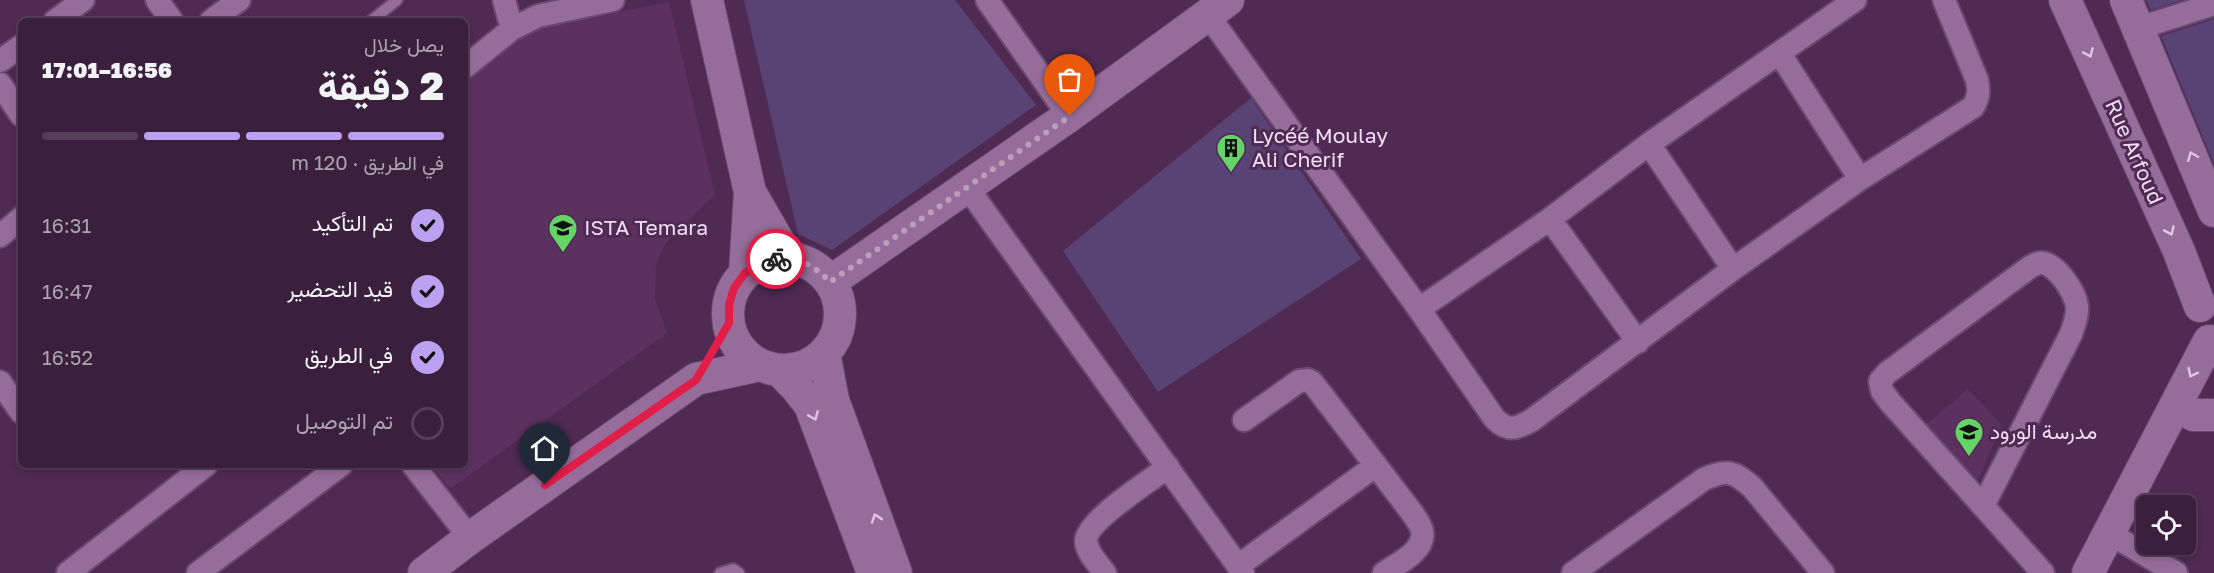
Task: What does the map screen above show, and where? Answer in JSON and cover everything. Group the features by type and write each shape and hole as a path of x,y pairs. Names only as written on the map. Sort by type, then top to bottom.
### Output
{"street":[{"path":"216,18 239,0"},
{"path":"504,0 512,29"},
{"path":"468,65 512,29 538,16 613,0"},
{"path":"707,0 750,192 745,273"},
{"path":"987,0 1070,116"},
{"path":"1419,309 1550,219 1649,144 1855,0"},
{"path":"830,282 1070,116 1218,7 1494,418 1508,428 1515,429 1532,420 1733,269 1860,179 1973,106 1978,99 1977,80 1944,0"},
{"name":"Rue Arfoud","path":"2065,0 2178,249 2207,297 2200,325 2211,343"},
{"path":"2126,0 2214,211"},
{"path":"2139,28 2214,4"},
{"path":"1780,54 1860,179"},
{"path":"0,84 18,110"},
{"path":"1649,144 1733,269"},
{"path":"967,188 1240,569 1375,466"},
{"path":"750,192 788,258"},
{"path":"1550,219 1638,342"},
{"path":"0,236 18,221"},
{"path":"696,380 770,368 796,369 811,363 834,339 839,320 838,300 830,282 818,270 804,262 788,258 771,260 758,265 745,273 734,288 729,305 729,323 734,340 745,355 770,368 796,387 810,405 873,573"},
{"path":"1983,506 2071,334 2077,317 2077,306 2073,293 2061,275 2050,265 2039,263 2030,267 1887,373 1880,381 1882,392 1890,402 1983,506 2043,573"},
{"path":"424,573 470,538 696,380 729,323"},
{"path":"2194,412 2211,343"},
{"path":"824,352 833,400 896,573"},
{"path":"2088,573 2117,538 2214,376"},
{"path":"1244,420 1299,381 1308,380 1319,389 1413,514 1422,531 1422,539 1415,551 1384,573"},
{"path":"0,381 18,408"},
{"path":"1105,573 1087,547 1086,538 1089,530 1105,514 1168,467"},
{"path":"68,573 179,473 196,468"},
{"path":"198,573 337,468"},
{"path":"415,468 470,538"},
{"path":"1573,573 1704,479 1720,472 1730,472 1752,487 1823,573"},
{"path":"2109,573 2117,538"},
{"path":"2117,538 2176,573"}],"lane":[{"path":"375,18 397,0"},
{"path":"720,573 733,569 739,573"}],"shaded area":[{"name":"ISTA Temara","path":"669,2 715,195 665,244 656,264 655,300 667,333 450,489 433,468 468,468 468,75 524,31"},
{"name":"مدرسة الورود","path":"1968,389 2002,425 1976,485 1922,428"}],"building":[{"path":"744,0 955,0 1036,105 832,250 798,234"},
{"path":"2146,0 2182,0 2151,10"},
{"path":"2214,19 2214,164 2161,36"},
{"name":"Lycéé Moulay Ali Cherif","path":"1251,98 1361,259 1158,392 1063,251"}],"way so far":[{"path":"776,259 788,258 804,262 818,270 830,282 1070,116"}],"place":[{"name":"Lycéé Moulay Ali Cherif","path":"1231,174"},
{"name":"ISTA Temara","path":"563,254"},
{"name":"مدرسة الورود","path":"1969,458"}],"route":[{"path":"545,485 696,380 729,323 729,305 734,288 745,273 758,265 776,259"}]}
